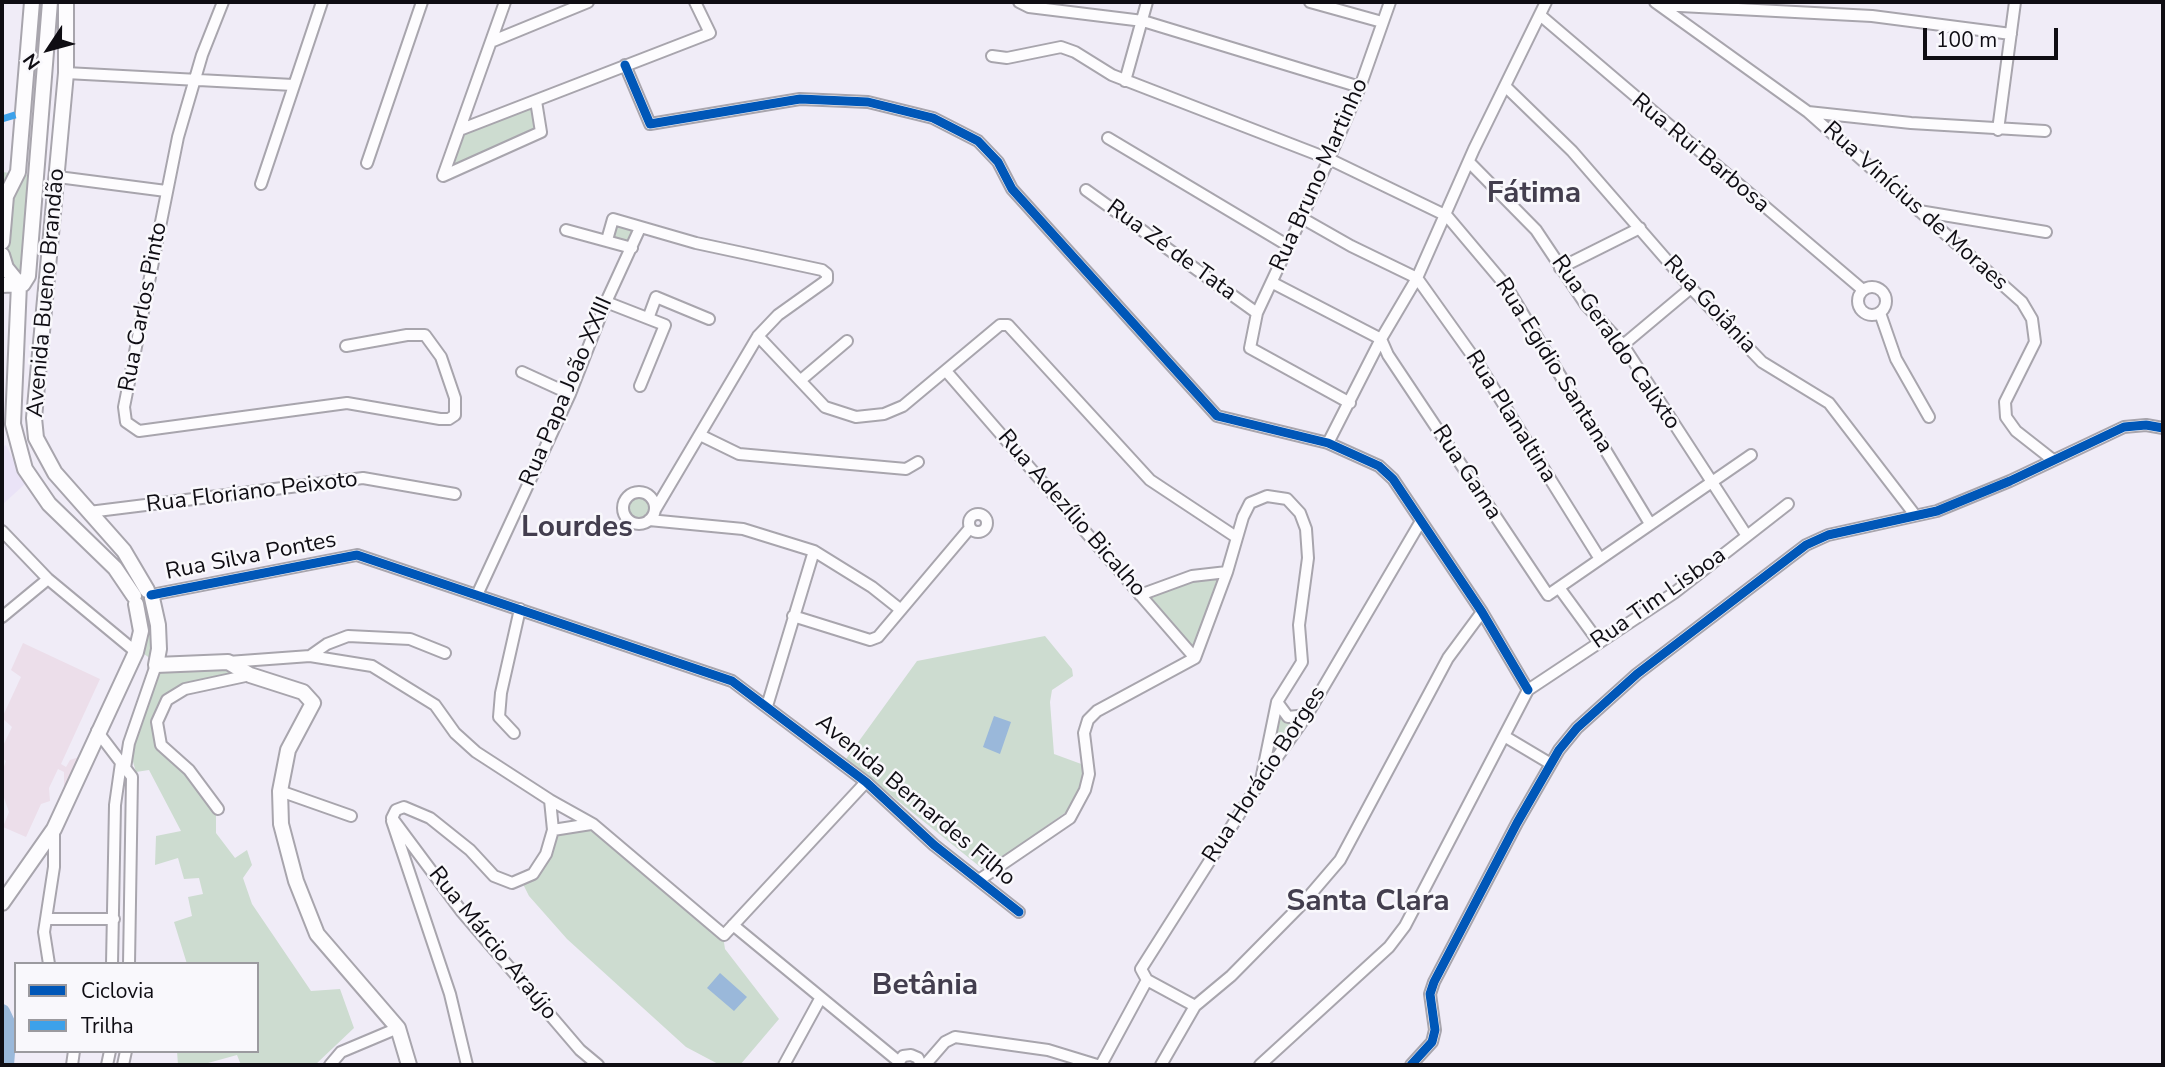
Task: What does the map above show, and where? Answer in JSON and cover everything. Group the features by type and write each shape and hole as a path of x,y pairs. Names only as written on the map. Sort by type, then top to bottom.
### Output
{"street":[{"path":"2,243 6,196 18,172 32,2"},
{"path":"2,285 26,282 28,276 50,2"},
{"name":"Avenida Bueno Brandão","path":"66,2 66,73 34,418 36,438 55,472 124,551 158,625 159,649 156,665"},
{"name":"Rua Carlos Pinto","path":"223,2 194,81 166,191 124,407 126,422 139,431 347,403 449,419 455,415 455,398 441,357 425,335 407,335 346,346"},
{"path":"261,184 322,2"},
{"path":"367,163 422,2"},
{"path":"505,2 462,130 443,176 541,132 537,101"},
{"path":"493,41 588,2"},
{"path":"462,130 710,33 696,4 709,2"},
{"path":"1019,2 1029,7 1143,21 1360,87"},
{"path":"1125,81 1147,2"},
{"path":"1310,2 1382,22"},
{"name":"Rua Bruno Martinho","path":"1350,403 1250,348 1257,313 1273,283 1287,245 1360,87 1390,2"},
{"path":"1328,443 1381,339 1417,278 1546,2"},
{"path":"1998,130 2015,2"},
{"path":"1658,3 1872,16 2011,34"},
{"name":"Rua Vinícius de Moraes","path":"1658,3 1808,112 2022,302 2032,320 2035,342 2005,402 2006,417 2016,430 2053,460"},
{"name":"Rua Rui Barbosa","path":"1540,15 1700,154 1863,290 1875,288 1883,293 1885,306 1880,313 1871,315 1863,311 1859,303 1863,290"},
{"path":"992,56 1007,58 1060,47 1125,81 1329,159 1447,216"},
{"path":"625,65 650,124 800,99 868,102 933,118 978,141 998,162 1012,189 1216,416 1328,443 1379,466 1392,479 1482,611 1528,690 1405,926 1389,947 1260,1065"},
{"path":"66,73 293,85"},
{"name":"Rua Goiânia","path":"1505,86 1572,151 1691,288 1762,362 1829,403 1915,515"},
{"path":"1808,112 1998,130 2045,131"},
{"path":"1108,138 1287,245"},
{"name":"Rua Geraldo Calixto","path":"1469,162 1536,230 1586,304 1623,345 1748,536"},
{"path":"58,177 166,191"},
{"name":"Rua Zé de Tata","path":"1086,190 1257,313"},
{"path":"1919,211 2046,232"},
{"name":"Rua Egídio Santana","path":"1447,216 1506,286 1649,522"},
{"path":"1300,217 1350,246 1417,278"},
{"path":"607,240 613,219 640,228 822,270 827,274 827,280 778,315 758,336 652,515 743,529 814,551 872,587 901,610"},
{"name":"Rua Papa João XXIII","path":"477,595 570,394 606,302 640,228"},
{"path":"1560,268 1640,228"},
{"path":"566,230 632,248"},
{"path":"2,255 6,268 19,284 13,424 25,469 49,504 144,596 136,652 54,828 2,903"},
{"name":"Rua Planaltina","path":"1417,278 1479,365 1600,559"},
{"path":"1273,283 1381,339"},
{"path":"1623,345 1691,288"},
{"path":"649,316 656,297 709,319"},
{"path":"606,302 649,316 665,325 640,386"},
{"path":"1880,313 1896,359 1929,417"},
{"path":"758,336 825,407 836,413 865,417 903,406 1000,325 1008,325 1150,481 1236,537"},
{"name":"Rua Gama","path":"1381,339 1545,593 1560,589"},
{"path":"800,380 846,341"},
{"name":"Rua Adezílio Bicalho","path":"946,371 1195,658"},
{"path":"522,372 570,394"},
{"path":"1411,1065 1432,1042 1435,1030 1430,994 1434,982 1551,764 1577,728 1600,706 1792,554 1828,535 1959,502 2124,428 2146,425 2163,428"},
{"path":"700,435 739,454 906,469 918,461"},
{"path":"1598,641 1560,589 1649,522 1751,455"},
{"name":"Rua Floriano Peixoto","path":"89,512 363,478 455,494"},
{"path":"979,880 1070,818 1085,790 1089,774 1084,733 1088,720 1097,711 1195,658 1250,503 1257,498 1287,499 1300,513 1306,529 1308,558 1299,625 1302,662 1277,702 1261,780"},
{"name":"Rua Tim Lisboa","path":"1528,690 1674,593 1788,504"},
{"name":"Rua Horácio Borges","path":"1099,1065 1147,980 1142,973 1144,963 1261,780 1307,715 1421,521"},
{"path":"793,616 870,640 878,637 970,528"},
{"path":"2,531 48,579 136,652 156,665 310,656 372,666 435,705 455,733 476,752 593,824 724,935 866,782"},
{"path":"767,706 814,551"},
{"name":"Rua Silva Pontes","path":"144,596 357,555 477,595"},
{"path":"1140,595 1192,576 1227,572"},
{"path":"2,617 48,579"},
{"name":"Avenida Bernardes Filho","path":"477,595 732,681 866,782 934,845 1019,912"},
{"path":"514,733 499,718 501,693 520,609"},
{"path":"1161,1065 1195,1006 1231,976 1295,912 1340,860 1453,650 1482,611"},
{"path":"310,656 327,643 348,636 410,639 445,653"},
{"path":"228,662 250,675 303,692 313,703 288,750 280,791 281,824 296,881 317,934 398,1028 409,1065"},
{"path":"113,962 115,805 123,765 156,665"},
{"path":"218,809 189,771 161,744 157,722 167,700 185,690 250,675"},
{"path":"1277,702 1288,717 1307,715"},
{"path":"97,731 132,777 129,962"},
{"path":"1270,731 1290,739"},
{"path":"1504,736 1551,764"},
{"path":"280,791 351,816"},
{"path":"467,1065 450,994 394,832 392,818 397,810 404,807 430,817 470,850 495,876 512,883 533,874 540,866 553,830 550,800"},
{"name":"Rua Márcio Araújo","path":"392,818 462,912 580,1050 598,1065"},
{"path":"553,830 593,824"},
{"path":"48,962 44,946 54,867 54,828"},
{"path":"46,919 114,919"},
{"path":"733,925 898,1063 911,1055 918,1058 923,1065 945,1042 956,1037 1048,1050 1099,1065"},
{"path":"1147,980 1195,1006"},
{"path":"784,1065 820,999"},
{"path":"332,1062 354,1046 398,1028"}],"shaded area":[{"path":"6,445 25,484 2,505 2,447"},
{"path":"23,643 100,679 61,764 66,767 70,760 79,757 64,790 64,772 58,769 49,788 50,801 41,804 26,837 3,827 9,812 2,792 2,772 6,761 2,758 2,748 12,727 2,718 21,677 11,670"}],"green space":[{"path":"532,106 537,129 451,166 463,135"},
{"path":"2,172 36,176 28,276 2,278"},
{"path":"615,221 637,229 630,247 609,238"},
{"path":"638,495 647,498 650,507 647,516 638,519 629,516 626,507 629,498"},
{"path":"1218,577 1194,647 1146,598 1192,581"},
{"path":"153,610 155,662 140,651 140,611"},
{"path":"1045,636 1072,669 1073,676 1052,690 1050,702 1054,754 1084,765 1086,775 1069,810 984,870 846,759 917,661"},
{"path":"226,667 235,676 166,699 154,733 216,811 216,833 235,858 247,850 252,865 243,878 252,904 311,991 340,989 354,1028 315,1065 241,1065 237,1055 208,1063 178,1065 177,1053 259,1053 259,962 186,962 174,922 192,916 188,897 203,894 199,878 184,879 178,858 155,865 156,836 181,831 149,770 136,772 131,755 157,668"},
{"path":"1279,709 1305,716 1261,779"},
{"path":"587,828 637,863 723,936 725,949 779,1019 740,1065 720,1065 686,1047 567,939 529,896 523,884 535,877 558,834"}],"water":[{"path":"994,716 1011,722 1000,754 983,747"},
{"path":"720,973 747,997 734,1011 707,988"}],"waterway":[{"path":"2,1012 9,1027 6,1065"}],"marked path":[{"path":"2,119 22,113"}],"cycle path":[{"path":"625,65 650,124 800,99 868,102 933,118 978,141 998,162 1012,189 1217,416 1328,443 1379,466 1393,479 1482,612 1528,690"},
{"path":"1411,1065 1432,1042 1435,1030 1430,994 1434,982 1517,823 1559,750 1577,728 1637,674 1806,545 1828,535 1937,511 2010,481 2124,427 2146,425 2163,428"},
{"path":"151,595 357,555 732,681 866,782 934,845 1019,912"}],"district":[{"name":"Fátima","path":"1534,195"},
{"name":"Lourdes","path":"577,529"},
{"name":"Santa Clara","path":"1368,903"},
{"name":"Betânia","path":"925,987"}]}
